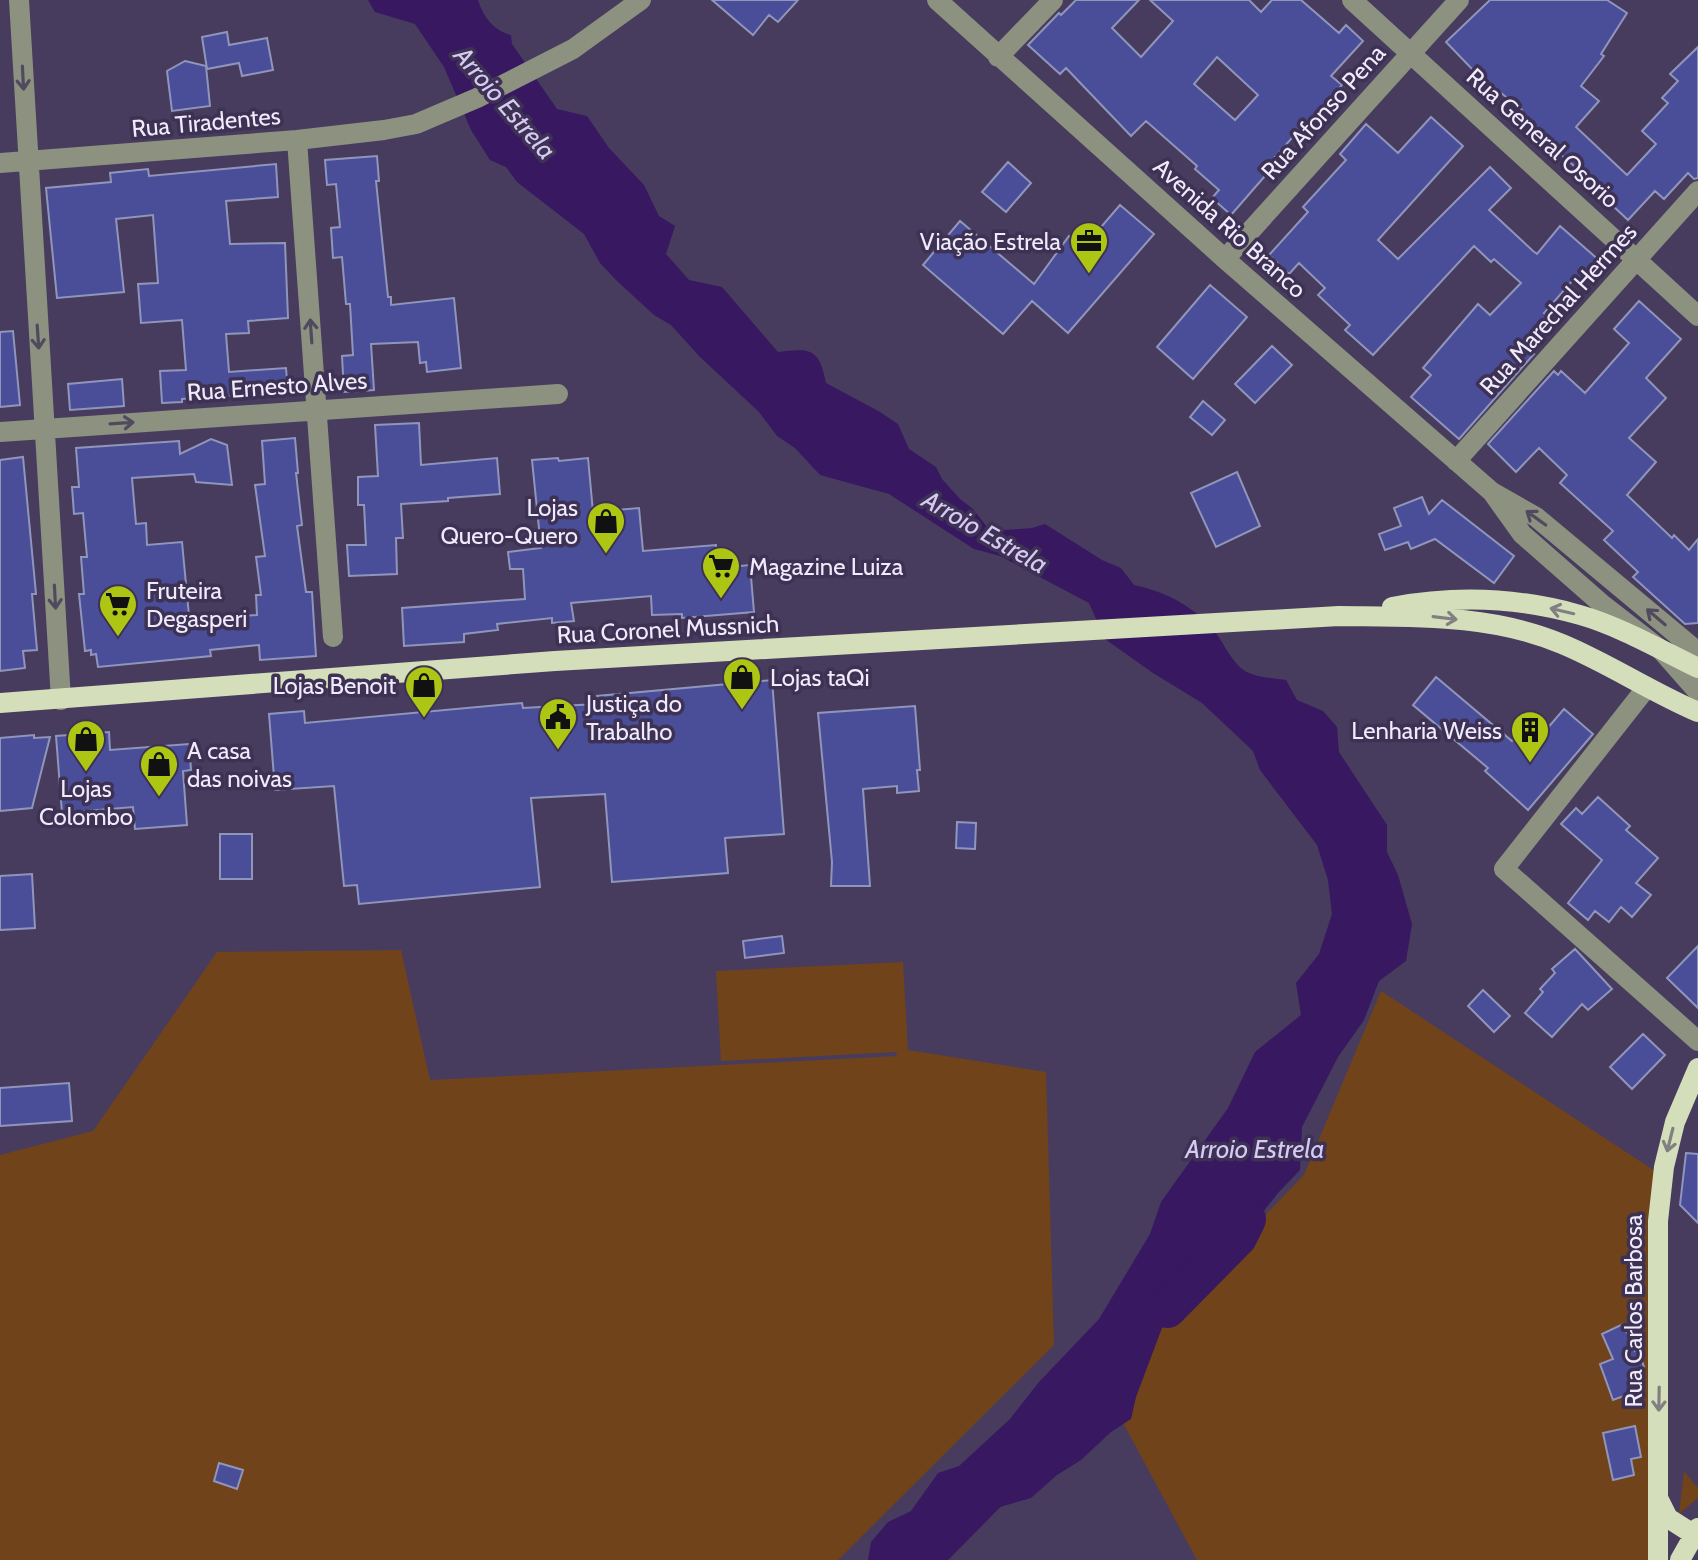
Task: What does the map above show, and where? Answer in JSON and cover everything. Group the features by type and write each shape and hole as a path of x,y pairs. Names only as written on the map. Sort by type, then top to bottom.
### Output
{"main road":[{"name":"Rua Coronel Mussnich","path":"1336,617 1434,599 1515,601 1582,616 1661,650 1697,653"},
{"name":"Rua Coronel Mussnich","path":"0,703 555,661 1336,617 1431,617 1505,625 1561,644 1698,712"},
{"name":"Rua Carlos Barbosa","path":"1658,1560 1658,1221 1664,1167 1675,1122 1698,1068"},
{"path":"1657,1496 1668,1518 1695,1531 1680,1560"}],"street":[{"path":"19,0 61,700"},
{"name":"Rua Tiradentes","path":"0,163 297,140 416,124 477,98 573,49 641,0"},
{"name":"Avenida Rio Branco","path":"937,0 1225,259 1492,492 1536,517 1697,653"},
{"path":"998,57 1053,0"},
{"name":"Rua General Osorio","path":"1352,0 1698,316"},
{"name":"Rua Afonso Pena","path":"1225,259 1459,0"},
{"path":"297,140 333,637"},
{"name":"Rua Marechal Hermes","path":"1456,461 1698,191"},
{"name":"Rua Ernesto Alves","path":"0,432 558,394"},
{"name":"Avenida Rio Branco","path":"1492,492 1522,534 1603,605 1661,650 1698,692"},
{"path":"1647,687 1504,869 1698,1041"}],"shaded area":[{"path":"401,950 430,1080 896,1056 897,1052 721,1061 716,971 903,962 908,1050 1046,1072 1054,1345 838,1560 0,1560 0,1155 93,1131 217,952"},
{"path":"1381,991 1658,1173 1653,1560 1197,1560 1102,1384 1304,1175"},
{"path":"1684,1471 1698,1488 1698,1498 1679,1514"}],"water":[{"name":"Arroio Estrela","path":"368,0 478,0 490,22 511,35 512,44 557,109 587,116 609,148 644,185 659,216 675,226 666,254 689,280 722,287 778,352 798,350 812,353 820,363 826,383 898,424 909,449 936,467 942,479 973,509 990,531 1045,524 1102,560 1121,568 1134,585 1170,597 1191,609 1210,626 1244,670 1258,676 1286,680 1297,700 1323,711 1337,727 1339,752 1387,825 1387,852 1398,875 1412,924 1406,961 1379,981 1364,1020 1338,1057 1302,1127 1300,1170 1241,1240 1209,1265 1165,1320 1136,1397 1131,1419 1031,1498 972,1515 943,1530 933,1560 868,1560 871,1542 888,1522 911,1511 938,1473 959,1466 1010,1419 1039,1382 1099,1319 1150,1234 1161,1202 1228,1108 1255,1052 1301,1015 1296,983 1319,954 1332,914 1328,880 1317,845 1260,770 1253,751 1202,703 1105,639 1089,603 1000,556 974,549 889,494 820,475 795,448 777,436 759,412 671,325 654,315 617,281 600,263 584,234 517,182 506,167 490,160 471,130 444,67 415,24 375,12"}],"building":[{"path":"712,0 798,0 778,22 769,15 753,35"},
{"path":"1076,0 1139,0 1112,28 1141,57 1173,21 1150,0 1249,0 1261,12 1272,0 1301,0 1339,33 1346,25 1363,41 1331,76 1342,85 1302,133 1299,130 1274,158 1278,161 1231,215 1212,198 1219,190 1146,121 1131,136 1066,68 1060,74 1028,45 1059,13 1061,15","holes":["1217,57 1258,95 1235,120 1194,84"]},
{"path":"1490,0 1607,0 1627,13 1601,54 1604,56 1581,86 1599,101 1576,127 1627,175 1656,144 1642,131 1668,103 1662,98 1678,81 1670,74 1698,47 1698,178 1694,179 1688,173 1664,199 1655,191 1628,220 1594,188 1596,185 1530,128 1527,131 1514,119 1522,110 1473,70 1446,42"},
{"path":"227,32 229,45 267,38 273,70 242,76 239,63 207,69 202,37"},
{"path":"185,61 206,66 210,106 172,111 167,71"},
{"path":"1431,117 1463,146 1378,240 1398,259 1490,167 1511,188 1489,210 1533,251 1537,254 1560,226 1601,262 1580,286 1573,280 1544,313 1548,316 1522,343 1534,354 1459,439 1411,397 1431,375 1423,368 1478,304 1490,315 1521,283 1474,246 1373,355 1345,330 1350,325 1318,295 1325,288 1299,263 1289,274 1269,255 1308,212 1303,207 1346,160 1340,154 1366,124 1398,153"},
{"path":"377,156 379,181 376,181 391,305 454,298 461,368 427,372 426,362 420,363 418,342 371,344 374,390 344,392 342,356 353,355 350,304 346,304 342,257 333,258 331,228 340,227 336,184 327,185 325,160"},
{"path":"1008,162 1031,183 1006,212 982,192"},
{"path":"276,164 278,197 226,201 230,244 285,243 288,318 248,321 249,333 226,334 229,372 286,368 288,392 162,403 160,371 186,370 182,320 141,323 138,284 158,283 153,215 116,219 124,292 57,298 46,188 111,182 110,173 148,169 149,176"},
{"path":"1120,205 1154,234 1068,333 1032,301 1003,334 923,265 960,221 1034,284 1069,236 1084,247"},
{"path":"1210,285 1247,317 1193,379 1157,347"},
{"path":"1639,301 1681,339 1646,378 1666,398 1629,438 1656,462 1627,495 1689,550 1698,539 1698,623 1685,624 1633,577 1638,572 1604,540 1613,531 1560,483 1567,475 1539,448 1516,472 1488,444 1554,371 1558,375 1561,371 1585,393 1629,343 1614,329"},
{"path":"13,331 20,405 0,407 0,332"},
{"path":"1272,346 1292,365 1255,403 1235,384"},
{"path":"122,379 124,406 70,410 68,384"},
{"path":"1203,401 1225,420 1212,435 1190,417"},
{"path":"419,423 421,465 497,458 500,494 401,504 403,538 396,538 397,574 349,576 347,545 366,545 364,505 358,505 358,477 378,476 375,425"},
{"path":"295,438 302,525 297,526 306,592 312,592 316,656 260,660 259,645 210,650 211,656 98,667 96,654 91,655 91,650 85,651 79,594 84,594 81,557 87,557 83,513 74,514 72,487 79,487 76,448 179,441 180,454 211,439 227,445 232,485 196,482 194,474 132,478 136,524 146,523 147,545 182,542 189,616 206,614 207,619 257,615 256,595 261,595 256,557 265,556 255,485 265,484 262,441"},
{"path":"23,457 36,594 32,594 37,650 23,651 25,668 0,671 0,460"},
{"path":"558,458 559,461 588,458 593,512 639,508 643,551 716,545 718,568 750,565 754,612 682,618 682,614 652,615 651,596 571,603 574,621 552,623 552,618 497,624 498,630 464,634 464,642 404,646 402,608 525,599 523,569 510,569 508,552 541,548 532,460"},
{"path":"1237,472 1260,526 1216,547 1191,493"},
{"path":"1422,497 1429,514 1442,500 1514,556 1494,583 1435,539 1411,549 1408,542 1385,550 1379,534 1401,526 1394,508"},
{"path":"1436,677 1512,741 1533,718 1546,730 1564,709 1593,734 1528,810 1485,771 1488,768 1413,705"},
{"path":"772,680 784,834 725,838 728,873 612,882 605,794 531,798 540,887 359,904 357,885 344,886 334,786 275,790 269,714 304,711 305,723 522,703 523,708 597,704 597,696"},
{"path":"915,706 919,791 897,793 897,786 863,789 870,886 831,886 832,862 818,713"},
{"path":"109,732 110,750 189,744 191,770 183,771 187,825 135,829 133,807 62,813 56,736"},
{"path":"34,735 34,738 50,737 32,808 0,811 0,738"},
{"path":"1598,797 1630,826 1626,830 1658,858 1636,883 1651,895 1632,917 1621,907 1609,922 1595,911 1588,920 1568,903 1602,860 1561,824 1576,808 1582,814"},
{"path":"957,822 976,823 975,849 956,848"},
{"path":"220,834 252,834 252,879 220,879"},
{"path":"32,874 35,928 0,930 0,876"},
{"path":"782,936 784,953 745,958 743,941"},
{"path":"1698,946 1698,1008 1667,978"},
{"path":"1575,949 1612,989 1588,1010 1582,1004 1552,1037 1525,1013 1555,973 1552,969"},
{"path":"1483,990 1510,1016 1494,1032 1468,1006"},
{"path":"1643,1034 1665,1055 1632,1089 1610,1067"},
{"path":"69,1083 72,1121 0,1126 0,1088"},
{"path":"1686,1153 1698,1154 1698,1223 1680,1205"},
{"path":"1623,1324 1635,1351 1638,1349 1644,1367 1633,1371 1640,1390 1613,1400 1600,1364 1613,1359 1602,1334"},
{"path":"1635,1426 1641,1457 1631,1459 1634,1475 1613,1480 1603,1433"},
{"path":"219,1463 243,1470 237,1489 214,1481"}],"waterway":[{"name":"Arroio Estrela","path":"1167,1308 1237,1237 1246,1219"},
{"name":"Arroio Estrela","path":"920,1560 993,1486"}],"place":[{"name":"Viação Estrela","path":"1089,275"},
{"name":"Lojas Quero-Quero","path":"606,555"},
{"name":"Magazine Luiza","path":"721,600"},
{"name":"Fruteira Degasperi","path":"118,638"},
{"name":"Lojas taQi","path":"742,711"},
{"name":"Lojas Benoit","path":"424,719"},
{"name":"Justiça do Trabalho","path":"558,751"},
{"name":"Lenharia Weiss","path":"1530,764"},
{"name":"Lojas Colombo","path":"86,773"},
{"name":"A casa das noivas","path":"159,798"}]}
